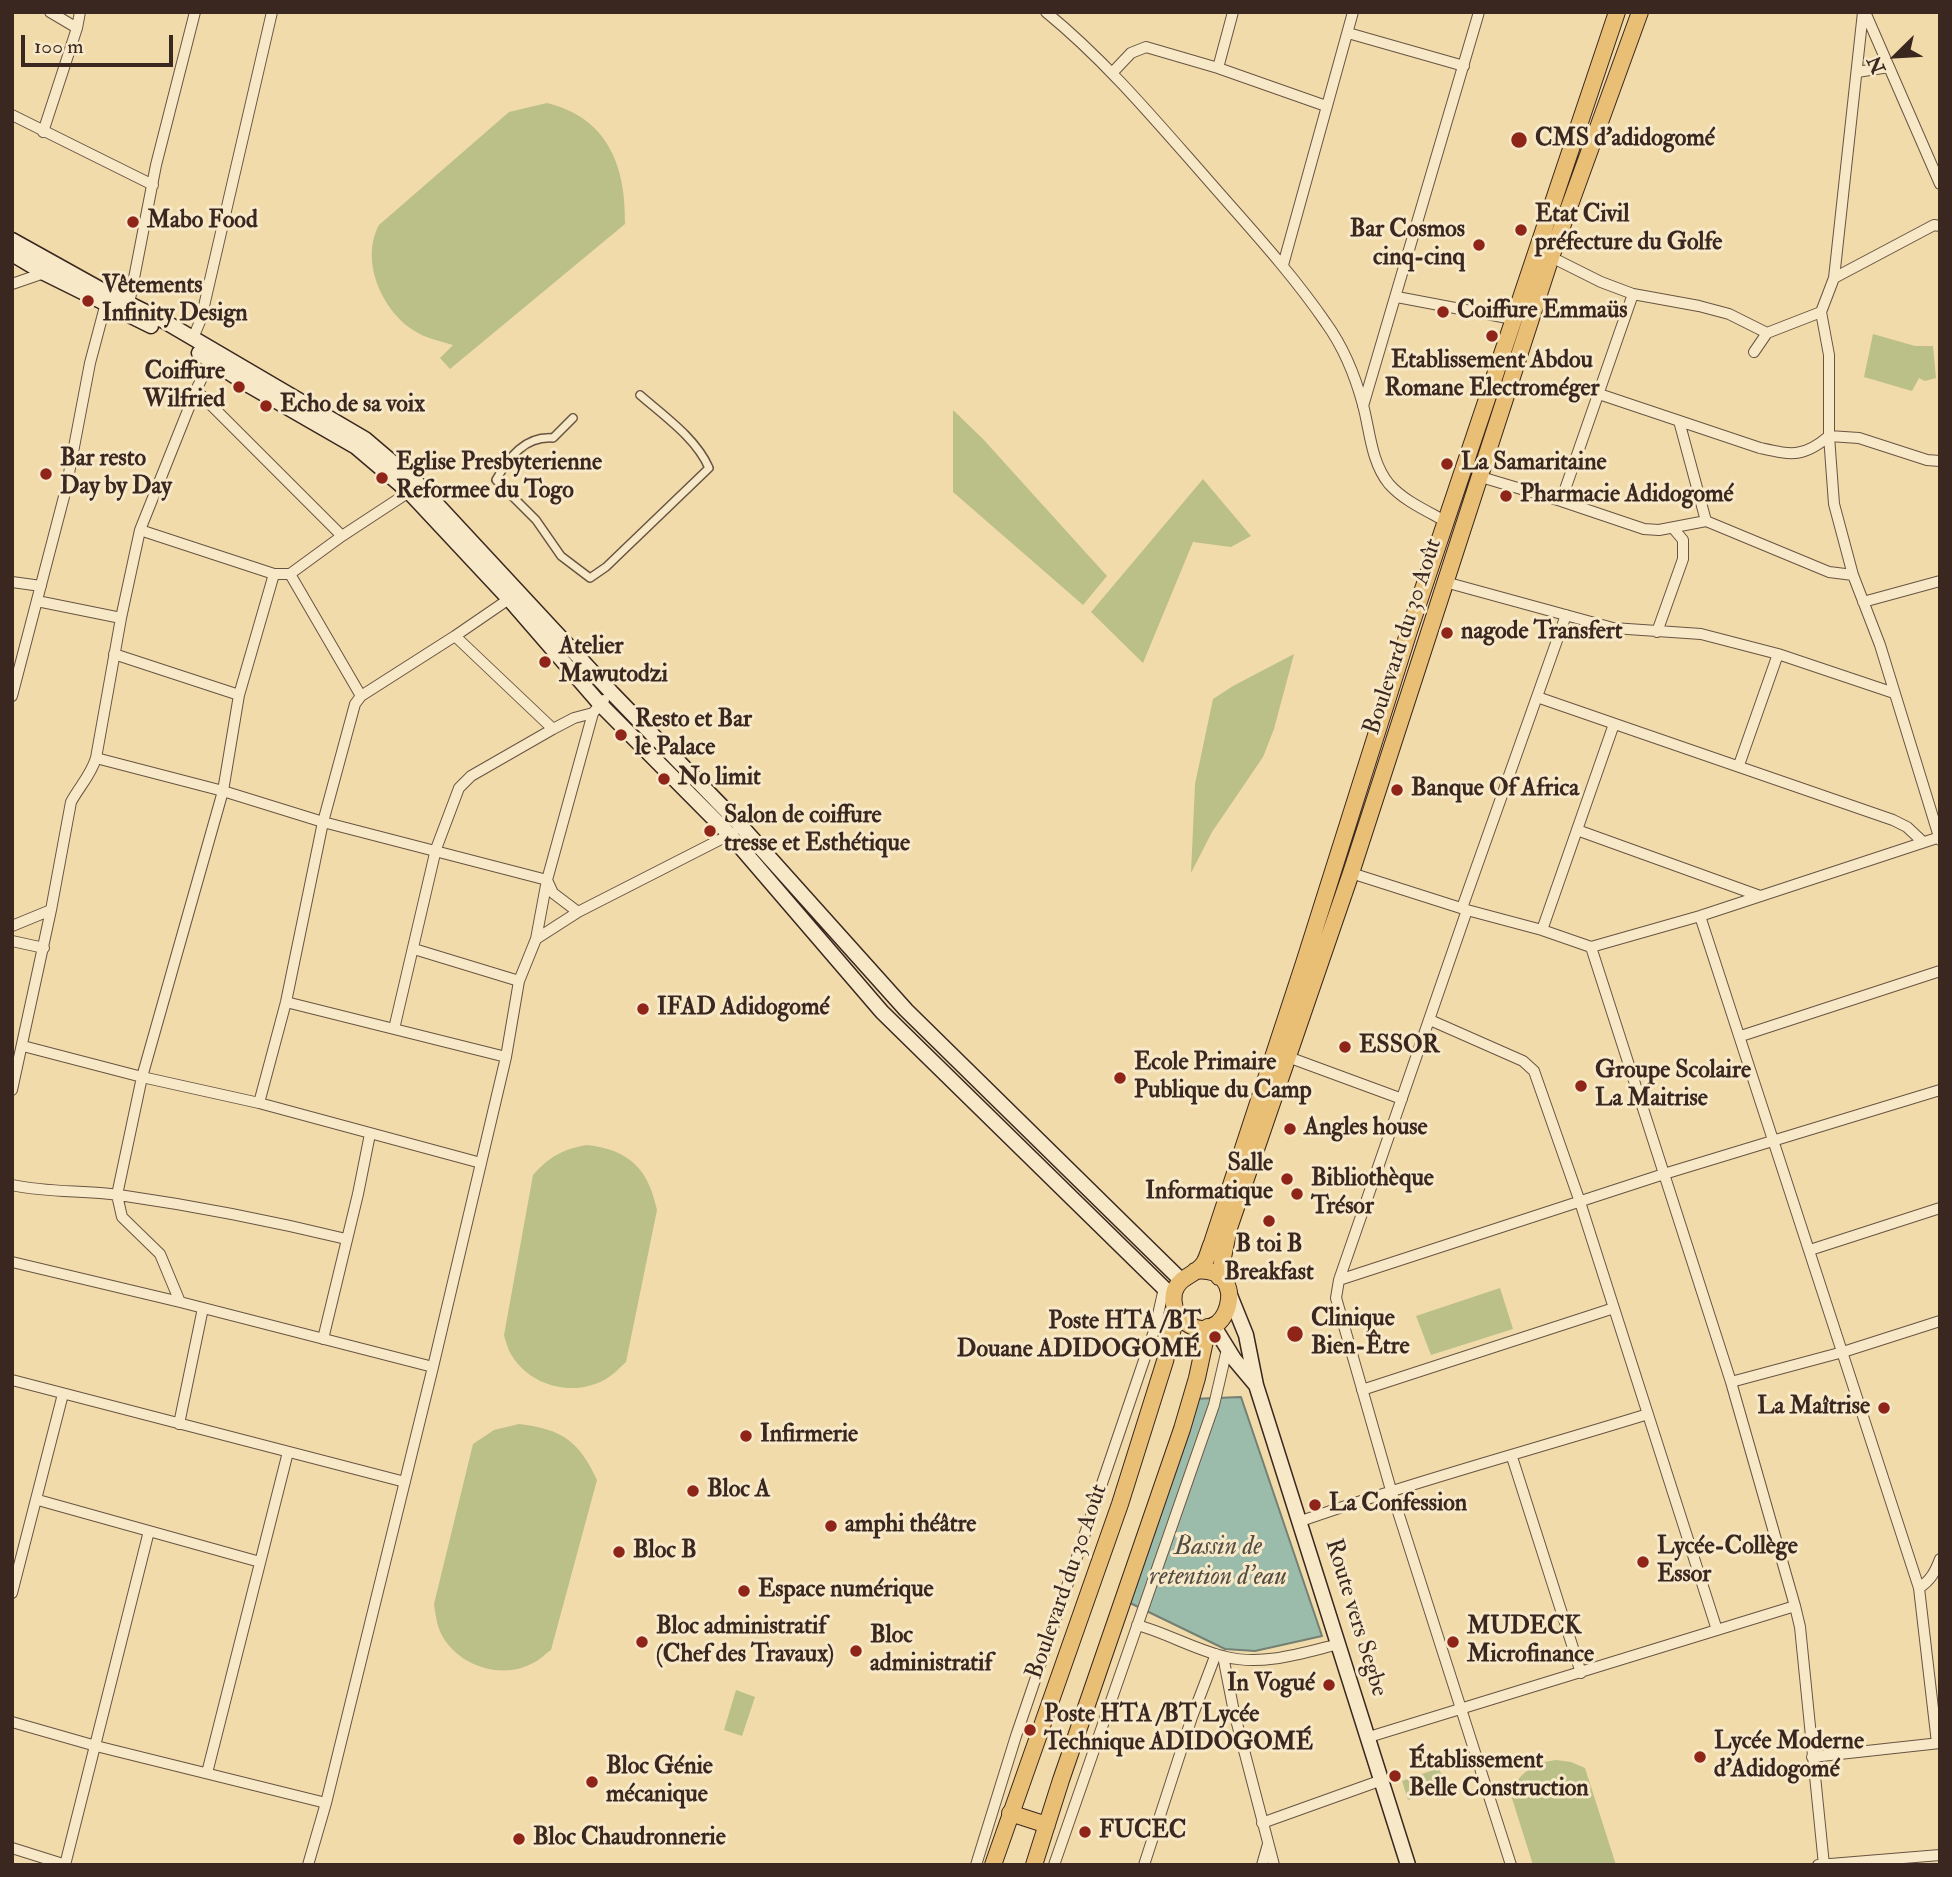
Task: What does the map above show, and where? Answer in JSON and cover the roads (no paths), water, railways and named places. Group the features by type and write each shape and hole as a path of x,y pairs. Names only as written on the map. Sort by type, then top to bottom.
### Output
{"highway":[{"name":"Boulevard du 30 Août","path":"1219,1277 1229,1228 1351,873 1481,477 1521,321 1617,12"},
{"name":"Boulevard du 30 Août","path":"1188,1275 1203,1264 1243,1150 1462,471 1521,321 1551,257 1640,12"},
{"path":"1462,471 1481,477"},
{"path":"1409,631 1428,637"},
{"path":"1208,1271 1219,1277 1229,1293 1228,1310 1224,1318 1211,1326 1190,1325 1171,1299 1188,1275 1208,1271"},
{"name":"Boulevard du 30 Août","path":"993,1865 1120,1504 1165,1361 1171,1299"},
{"path":"1034,1865 1182,1429 1211,1326"},
{"path":"1010,1813 1047,1825"}],"main road":[{"path":"12,240 250,386 356,447 409,492 509,599 597,708 736,831 882,1012 1171,1299"},
{"path":"12,254 44,273 107,299 129,304 193,338 365,439 419,485 736,831 906,1010 1188,1275"},
{"name":"Route vers Segbe","path":"1229,1293 1246,1335 1256,1385 1408,1865"},
{"name":"Route vers Segbe","path":"1211,1326 1256,1385"}],"street":[{"path":"50,12 77,28"},
{"path":"43,132 80,12"},
{"path":"129,304 153,185 195,12"},
{"path":"193,338 201,319 272,12"},
{"path":"1046,12 1113,72 1283,265 1341,345 1363,406 1370,443 1378,466 1402,497 1447,522"},
{"path":"1218,68 1233,12"},
{"path":"1283,265 1353,12"},
{"path":"1363,406 1479,12"},
{"path":"1864,12 1940,184"},
{"path":"1351,873 1591,947 1700,916 1939,838 1894,692 1853,575 1833,504 1829,436 1829,355 1821,312 1834,278 1864,12"},
{"path":"1348,33 1464,66"},
{"path":"1113,72 1131,53 1146,47 1218,68 1326,106"},
{"path":"1857,72 1889,67"},
{"path":"12,116 153,185"},
{"path":"1834,278 1934,225 1940,226"},
{"path":"1551,257 1601,282 1633,294 1729,314 1767,333"},
{"path":"12,284 44,273"},
{"path":"1561,501 1633,294"},
{"path":"1397,297 1521,321"},
{"path":"12,696 66,489 90,363 107,299"},
{"path":"1754,352 1767,333 1821,312"},
{"path":"12,1090 44,948 71,802 78,788 93,770 96,758 140,530 196,390 211,360"},
{"path":"196,390 342,536"},
{"path":"1599,394 1760,448 1786,454 1813,450 1829,436 1859,438 1927,460 1940,461"},
{"path":"573,418 553,438 526,443 507,460 496,480 536,520 561,556 590,578 606,567 709,468 705,459 681,431 640,395"},
{"path":"1679,421 1706,521"},
{"path":"1481,477 1644,529 1659,530 1706,521 1829,572 1853,575"},
{"path":"140,530 274,574 290,574 409,492"},
{"path":"1657,632 1683,559 1682,540 1673,528"},
{"path":"180,1302 160,1254 122,1217 117,1195 142,1077 223,791 239,695 274,574"},
{"path":"290,574 361,696"},
{"path":"1863,602 1940,581"},
{"path":"12,582 41,586"},
{"path":"1445,582 1613,628 1701,634 1777,654 1894,692"},
{"path":"259,1103 286,1002 323,821 355,704 361,696 509,599"},
{"path":"37,601 121,618"},
{"path":"1511,1865 1391,1490 1336,1298 1339,1280 1430,1020 1465,909 1566,615"},
{"path":"456,636 553,729"},
{"path":"114,654 239,695"},
{"path":"1739,765 1777,654"},
{"path":"394,1029 436,849 459,788 464,781 553,729 597,708 612,693"},
{"path":"1537,697 1893,820 1907,827 1923,842"},
{"path":"308,1865 326,1803 433,1367 506,1057 519,981 537,939 547,880 597,708"},
{"path":"1542,930 1614,724"},
{"path":"96,758 547,880 553,893 578,912"},
{"path":"1577,830 1760,896"},
{"path":"537,939 578,912 736,831"},
{"path":"12,926 51,909"},
{"path":"1700,916 1919,1588 1939,1743 1812,1757"},
{"path":"12,941 44,948"},
{"path":"1591,947 1731,1382 1795,1606 1800,1627 1822,1864 1940,1855"},
{"path":"414,949 519,981"},
{"path":"1741,1036 1940,971"},
{"path":"286,1002 506,1057"},
{"path":"1430,1020 1529,1065 1534,1071 1580,1202 1717,1630"},
{"path":"23,1046 142,1077 259,1103 481,1163"},
{"path":"1289,1057 1402,1099"},
{"path":"1339,1280 1664,1174 1940,1090"},
{"path":"323,1339 370,1134"},
{"path":"12,1185 47,1191 117,1195 295,1226 346,1239"},
{"path":"1810,1250 1940,1208"},
{"path":"12,1262 433,1367"},
{"path":"976,1865 1020,1723 1154,1328 1171,1299"},
{"path":"179,1423 203,1308"},
{"path":"1362,1390 1614,1308"},
{"path":"1731,1382 1843,1352 1940,1321"},
{"path":"1054,1865 1214,1405 1227,1349"},
{"path":"12,1380 405,1482"},
{"path":"12,1593 63,1394"},
{"path":"1301,1521 1391,1490 1512,1457 1648,1414"},
{"path":"207,1773 288,1452"},
{"path":"1512,1457 1581,1673"},
{"path":"38,1500 260,1562"},
{"path":"12,1848 65,1865 149,1531"},
{"path":"1919,1588 1936,1572 1940,1559"},
{"path":"1369,1738 1795,1606"},
{"path":"1138,1625 1220,1655 1247,1660 1273,1660 1339,1644"},
{"path":"1220,1655 1274,1865"},
{"path":"1144,1865 1192,1717 1220,1655"},
{"path":"12,1722 96,1746 326,1803"},
{"path":"1262,1823 1382,1780"},
{"path":"1262,1865 1269,1843"}],"water":[{"name":"Bassin de retention d'eau","path":"1241,1397 1322,1636 1255,1651 1225,1649 1128,1602 1191,1399"}],"place":[{"name":"CMS d'adidogomé","path":"1519,140"},
{"name":"Mabo Food","path":"133,222"},
{"name":"Etat Civil préfecture du Golfe","path":"1521,230"},
{"name":"Bar Cosmos cinq-cinq","path":"1479,245"},
{"name":"Vêtements Infinity Design","path":"88,301"},
{"name":"Coiffure Emmaüs","path":"1443,312"},
{"name":"Etablissement Abdou Romane Electroméger","path":"1492,336"},
{"name":"Coiffure Wilfried","path":"239,387"},
{"name":"Echo de sa voix","path":"266,406"},
{"name":"La Samaritaine","path":"1447,464"},
{"name":"Bar resto Day by Day","path":"46,474"},
{"name":"Eglise Presbyterienne Reformee du Togo","path":"382,478"},
{"name":"Pharmacie Adidogomé","path":"1506,496"},
{"name":"nagode Transfert","path":"1447,633"},
{"name":"Atelier Mawutodzi","path":"545,662"},
{"name":"Resto et Bar le Palace","path":"621,735"},
{"name":"No limit","path":"664,779"},
{"name":"Banque Of Africa","path":"1397,790"},
{"name":"Salon de coiffure tresse et Esthétique","path":"710,831"},
{"name":"IFAD Adidogomé","path":"643,1009"},
{"name":"ESSOR","path":"1345,1047"},
{"name":"Ecole Primaire Publique du Camp","path":"1120,1078"},
{"name":"Groupe Scolaire La Maitrise","path":"1581,1086"},
{"name":"Angles house","path":"1290,1129"},
{"name":"Salle Informatique","path":"1287,1179"},
{"name":"Bibliothèque Trésor","path":"1297,1194"},
{"name":"B toi B Breakfast","path":"1269,1221"},
{"name":"Clinique Bien-Être","path":"1295,1334"},
{"name":"Poste HTA /BT Douane ADIDOGOMÉ","path":"1215,1337"},
{"name":"La Maîtrise","path":"1884,1408"},
{"name":"Infirmerie","path":"746,1436"},
{"name":"Bloc A","path":"693,1491"},
{"name":"La Confession","path":"1315,1505"},
{"name":"amphi théâtre","path":"831,1526"},
{"name":"Bloc B","path":"619,1552"},
{"name":"Lycée-Collège Essor","path":"1643,1562"},
{"name":"Espace numérique","path":"744,1591"},
{"name":"Bloc administratif (Chef des Travaux)","path":"642,1642"},
{"name":"MUDECK Microfinance","path":"1453,1642"},
{"name":"Bloc administratif","path":"856,1651"},
{"name":"In Vogué","path":"1329,1685"},
{"name":"Poste HTA /BT Lycée Technique ADIDOGOMÉ","path":"1030,1730"},
{"name":"Lycée Moderne d'Adidogomé","path":"1700,1757"},
{"name":"Établissement Belle Construction","path":"1395,1776"},
{"name":"Bloc Génie mécanique","path":"592,1782"},
{"name":"FUCEC","path":"1085,1832"},
{"name":"Bloc Chaudronnerie","path":"519,1839"}]}
